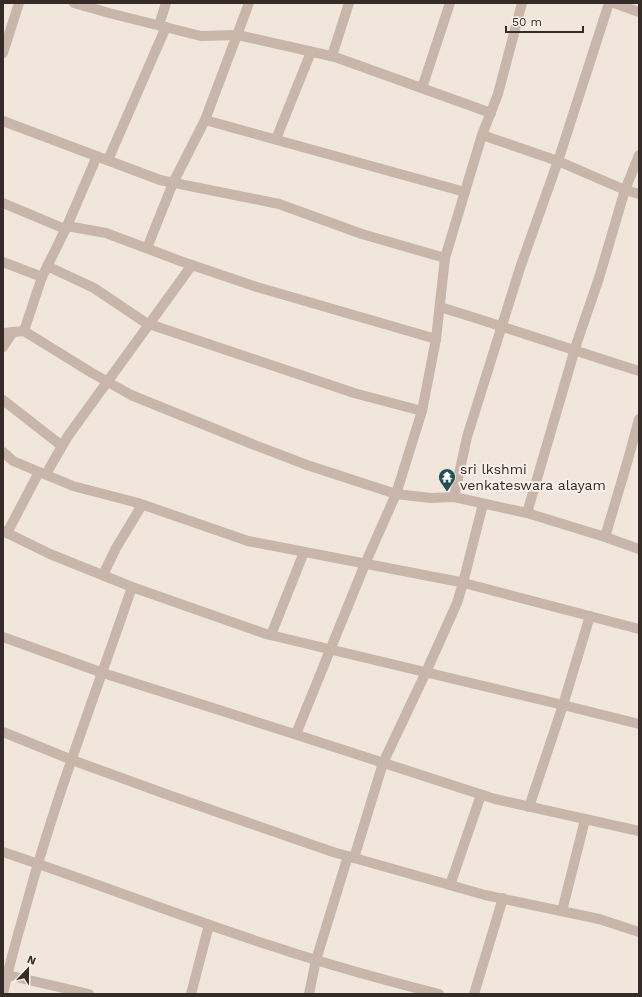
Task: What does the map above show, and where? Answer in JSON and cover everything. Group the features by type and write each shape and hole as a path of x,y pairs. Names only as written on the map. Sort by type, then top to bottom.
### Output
{"street":[{"path":"3,53 19,3"},
{"path":"74,3 201,36 238,35 332,56 491,113"},
{"path":"108,160 163,26 166,3"},
{"path":"147,248 173,183 205,120 249,3"},
{"path":"332,56 349,3"},
{"path":"422,88 450,3"},
{"path":"296,734 365,564 396,494 422,411 436,339 445,258 482,135 498,94 522,3"},
{"path":"454,497 467,437 520,268 558,161 609,3"},
{"path":"614,3 639,12"},
{"path":"276,140 311,52"},
{"path":"205,120 465,192"},
{"path":"3,121 160,180 280,204 362,234 445,258"},
{"path":"482,135 558,161 625,190 639,194"},
{"path":"527,513 625,190 639,155"},
{"path":"24,331 42,276 66,228 97,156"},
{"path":"3,203 66,228 106,233 192,265 264,289 436,339"},
{"path":"3,262 42,276"},
{"path":"192,265 68,436 5,532 50,554 103,576 271,635 639,724"},
{"path":"47,266 94,288 148,324 354,394 422,411"},
{"path":"440,307 639,371"},
{"path":"3,347 8,332 24,331 131,394 307,465 396,494 430,498 454,497 527,513 639,549"},
{"path":"3,400 62,446"},
{"path":"605,537 639,418"},
{"path":"3,452 13,460 73,486 142,505 248,541 463,583 639,630"},
{"path":"309,994 316,960 383,763 457,603 483,504"},
{"path":"103,576 116,548 142,505"},
{"path":"271,635 304,552"},
{"path":"3,994 5,974 37,863 132,587"},
{"path":"529,807 563,705 590,616"},
{"path":"3,637 103,673 296,734 481,795 585,820 639,831"},
{"path":"3,732 72,760 333,852 485,895 599,919 639,932"},
{"path":"450,885 481,795"},
{"path":"562,911 585,820"},
{"path":"3,852 275,948 439,994"},
{"path":"474,994 503,898"},
{"path":"191,994 209,925"},
{"path":"5,974 89,994"}],"place":[{"name":"sri lkshmi venkateswara alayam","path":"447,492"}]}
